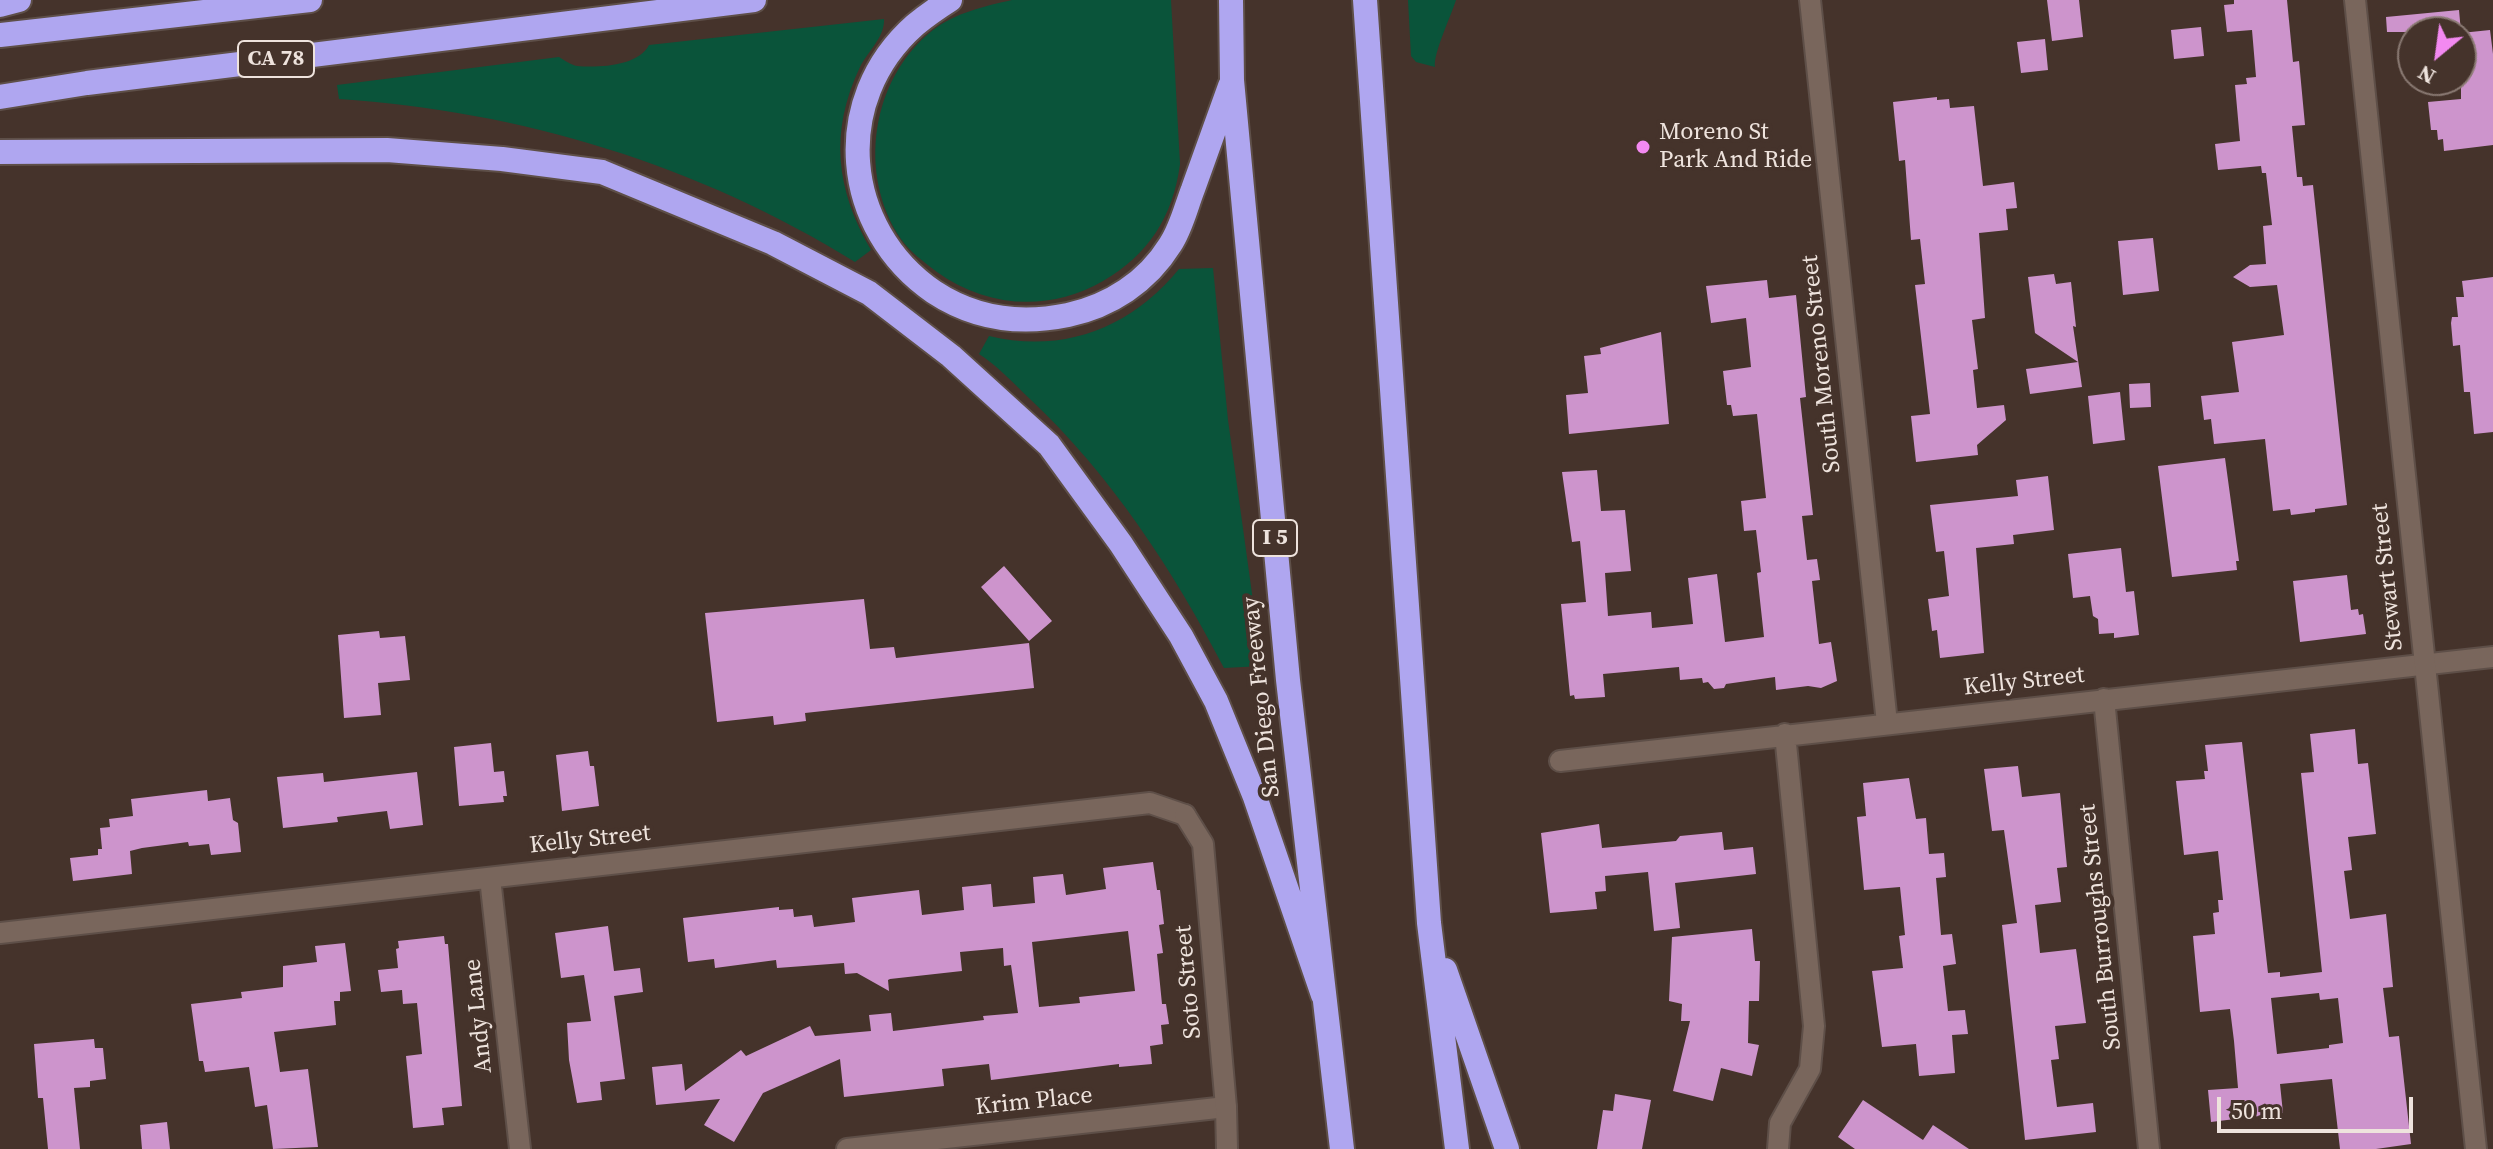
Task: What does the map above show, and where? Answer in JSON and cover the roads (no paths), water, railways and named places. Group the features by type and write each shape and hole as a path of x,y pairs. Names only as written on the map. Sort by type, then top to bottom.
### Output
{"highway":[{"path":"0,5 19,0"},
{"name":"CA 78","path":"0,35 310,0"},
{"name":"CA 78","path":"0,97 103,81 754,0"},
{"path":"950,0 914,25 881,67 865,101 861,120 858,144 860,184 875,229 903,267 940,296 987,317 1013,321 1044,320 1100,307 1128,290 1148,272 1171,244 1232,80"},
{"name":"San Diego Freeway","path":"1231,0 1232,80 1288,680 1342,1149"},
{"path":"1365,0 1429,923 1457,1149"},
{"path":"0,152 387,150 502,159 602,172 773,243 869,293 951,356 1049,445 1121,544 1181,636 1216,701 1255,797 1323,995"},
{"path":"1429,923 1507,1149"}],"street":[{"name":"South Moreno Street","path":"1810,0 1887,723"},
{"name":"Stewart Street","path":"2355,0 2476,1149"},
{"name":"Kelly Street","path":"1560,761 2493,657"},
{"name":"South Burroughs Street","path":"2104,699 2149,1149"},
{"path":"1778,1149 1780,1123 1810,1069 1814,1026 1785,734"},
{"name":"Kelly Street","path":"0,933 1150,803 1185,815"},
{"name":"Soto Street","path":"1185,815 1203,844 1227,1149"},
{"name":"Andy Lane","path":"490,878 520,1149"},
{"name":"Krim Place","path":"847,1149 1226,1107"}],"place":[{"name":"Moreno St Park And Ride","path":"1643,147"}]}
